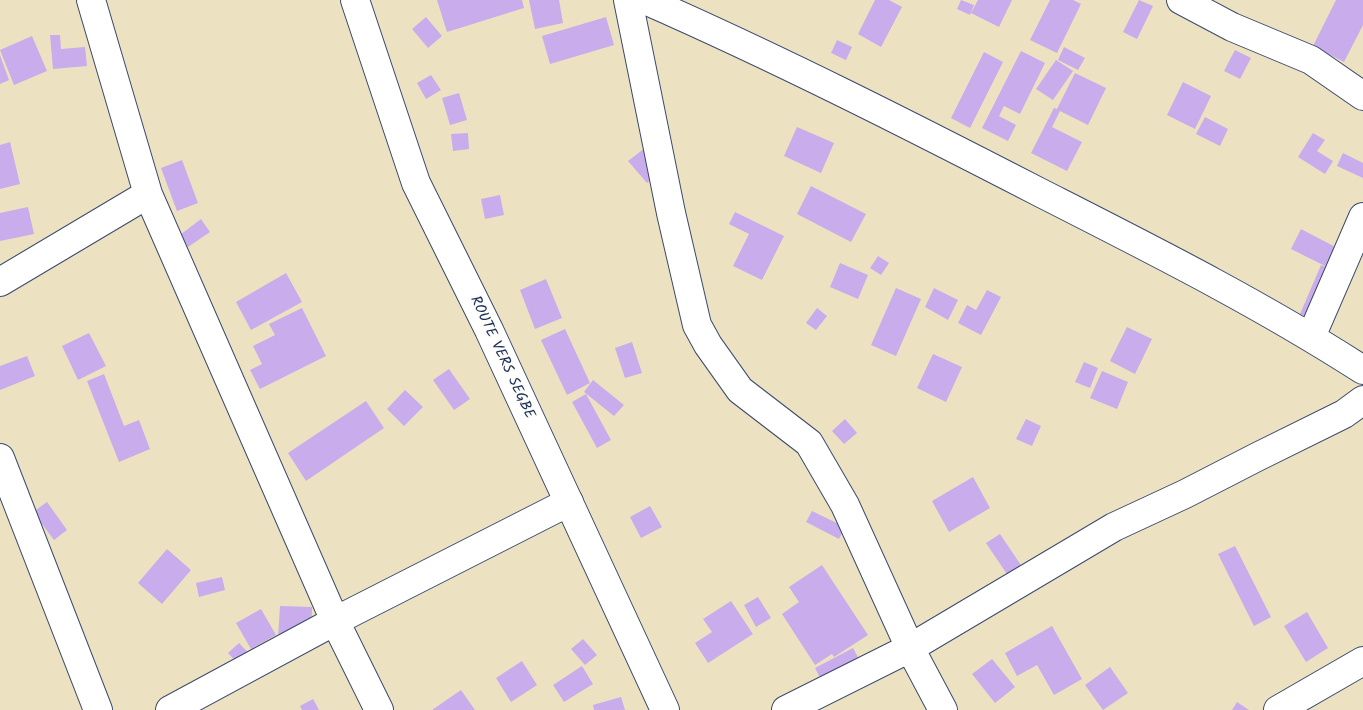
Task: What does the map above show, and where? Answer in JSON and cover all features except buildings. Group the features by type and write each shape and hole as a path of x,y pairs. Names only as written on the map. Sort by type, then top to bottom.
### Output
{"street":[{"path":"91,0 148,194 335,621 379,710"},
{"name":"ROUTE VERS SEGBE","path":"356,0 416,182 489,330 665,710"},
{"path":"628,0 671,213 697,325 708,345 740,390 809,443 845,505 910,648 943,710"},
{"path":"645,0 748,46 862,101 1204,276 1311,337 1363,370"},
{"path":"1187,2 1232,27 1312,60 1363,96"},
{"path":"0,282 148,194"},
{"path":"1311,337 1363,217"},
{"path":"786,710 910,648 1114,527 1185,494 1344,414 1363,400"},
{"path":"0,458 98,710"},
{"path":"170,710 335,621 569,502"},
{"path":"1278,710 1363,661"}]}
